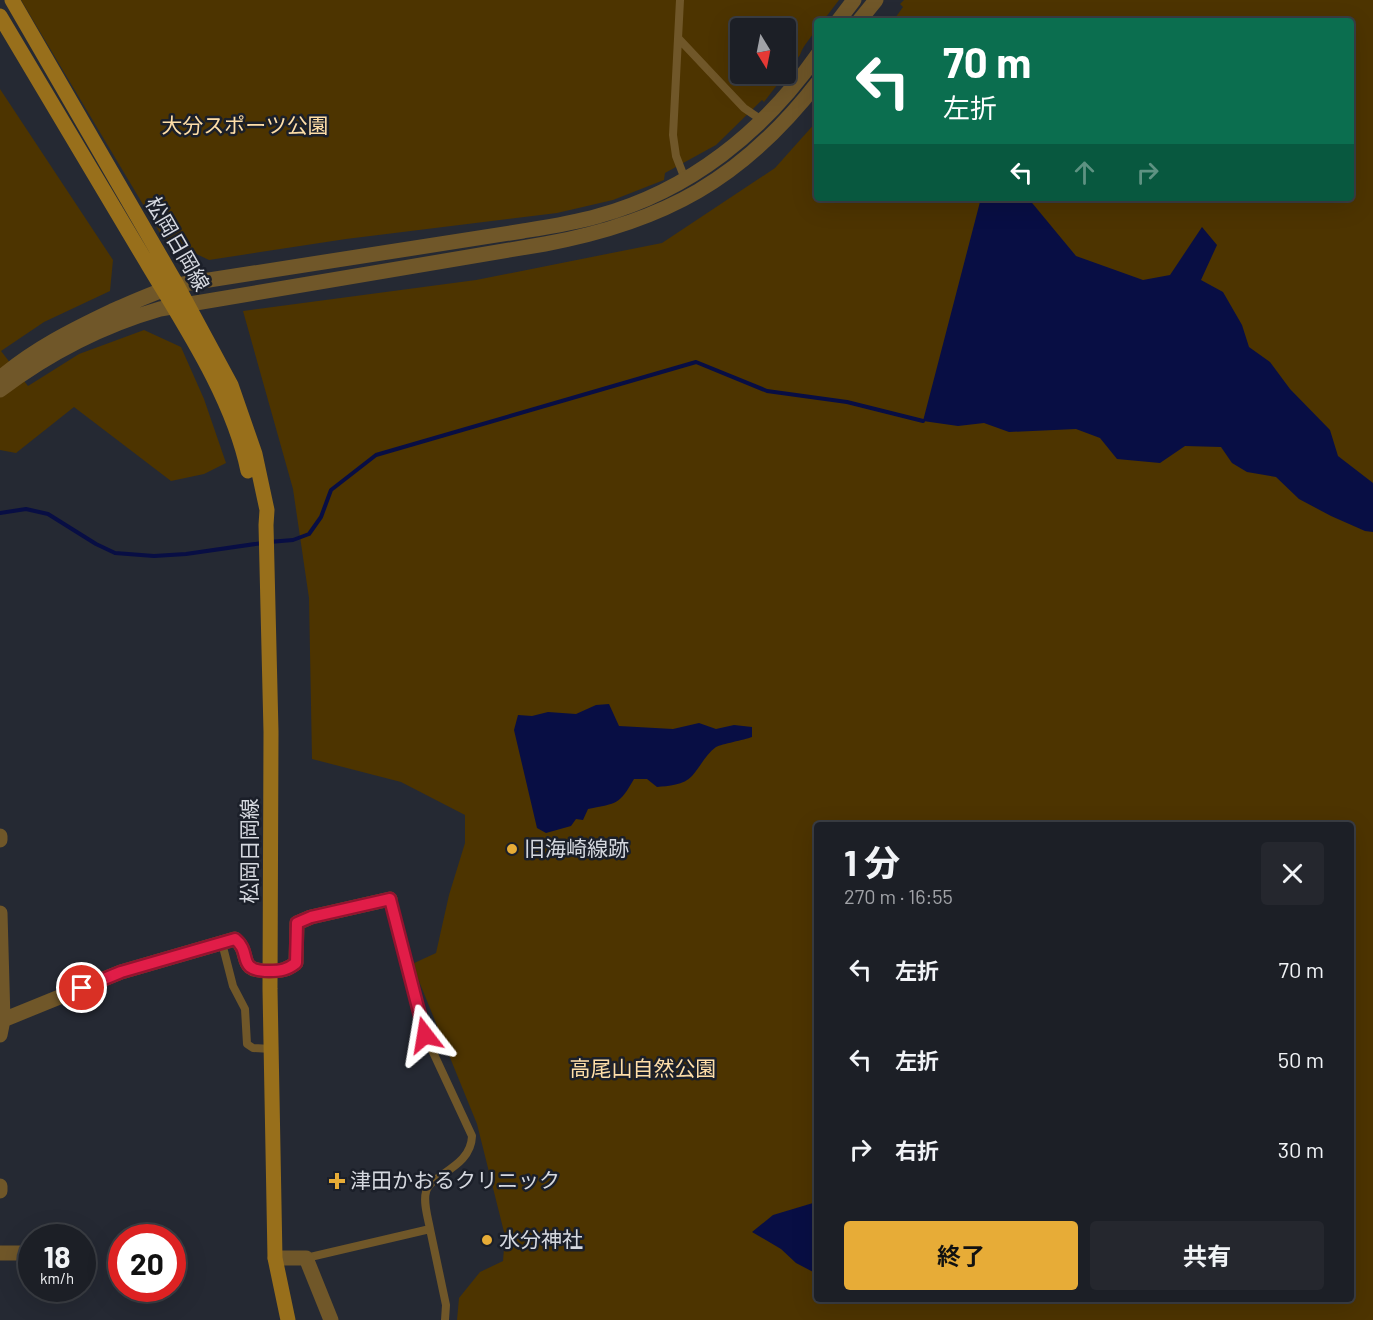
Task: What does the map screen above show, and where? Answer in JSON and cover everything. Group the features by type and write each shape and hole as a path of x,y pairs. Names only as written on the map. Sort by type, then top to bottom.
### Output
{"main road":[{"name":"松岡日岡線","path":"12,0 180,305 195,342 237,418 257,512 266,525 271,732 270,971 275,1258 288,1320"},
{"name":"松岡日岡線","path":"0,16 170,287"}],"street":[{"path":"840,18 854,0"},
{"path":"861,18 876,0"},
{"path":"0,390 18,370 63,334 170,287 460,242 578,221 630,206 685,179 723,155 763,121 794,87 814,60"},
{"path":"0,378 92,333 129,319 180,305 545,244 628,225 680,202 732,170 783,124 814,87"},
{"path":"0,913 2,1028 121,972 235,939 240,943 249,967 255,971 286,971 296,963 297,923 311,917 390,899"},
{"path":"0,1186 0,1191"},
{"path":"0,1253 18,1253"},
{"path":"275,1258 306,1258 331,1320"}],"lane":[{"path":"680,0 673,135 676,156 685,179"},
{"path":"679,39 744,108 763,121"},
{"path":"390,899 425,1035 472,1136 472,1147 459,1162 428,1186 425,1194 446,1305 445,1320"},
{"path":"222,942 233,986 245,1009 248,1044 253,1048 271,1049"},
{"path":"306,1258 430,1229"}],"green space":[{"name":"大分スポーツ公園","path":"21,0 839,0 825,18 814,18 814,32 796,60 796,18 730,18 730,84 778,84 764,102 762,100 716,145 665,173 664,180 613,200 557,213 346,239 209,260 163,238"},
{"name":"高尾山自然公園","path":"904,0 1373,0 1373,1320 457,1320 459,1298 480,1272 503,1261 505,1236 477,1124 412,964 436,953 449,895 465,843 465,815 401,782 312,759 309,598 293,489 243,311 476,280 662,243 775,168 814,124 814,201 1354,201 1354,18 895,18 903,7 900,4"},
{"path":"0,89 113,260 110,291 44,322 1,351 28,386 79,354 144,330 181,347 204,399 226,463 204,474 171,481 74,407 16,453 0,450"}],"shaded area":[{"path":"980,201 1030,201 1076,256 1143,280 1170,275 1202,227 1217,245 1201,280 1223,292 1242,325 1249,347 1270,362 1290,389 1330,430 1338,456 1373,483 1373,532 1365,531 1331,516 1299,499 1276,477 1247,472 1232,463 1221,447 1185,446 1160,463 1117,459 1100,438 1076,429 1009,432 984,423 958,426 923,421"},
{"path":"609,704 619,726 673,729 699,723 716,729 734,725 752,727 752,737 716,747 692,776 685,781 657,787 647,779 634,779 617,802 588,809 583,820 576,819 571,826 546,833 537,828 514,730 518,715 532,716 548,712 576,714 596,705"},
{"path":"814,1204 814,1272 796,1263 781,1249 752,1232 773,1215"}],"waterway":[{"path":"269,542 293,540 309,534 321,517 331,490 376,455 696,362 767,391 847,402 923,421"},
{"path":"0,513 26,509 48,514 115,553 154,556 186,554 262,543"}],"place":[{"name":"旧海崎線跡","path":"512,849"},
{"name":"津田かおるクリニック","path":"337,1181"},
{"name":"水分神社","path":"487,1240"}],"route":[{"path":"82,988 121,972 235,939 240,943 249,967 255,971 286,971 296,963 297,923 311,917 390,899 425,1035"}]}
